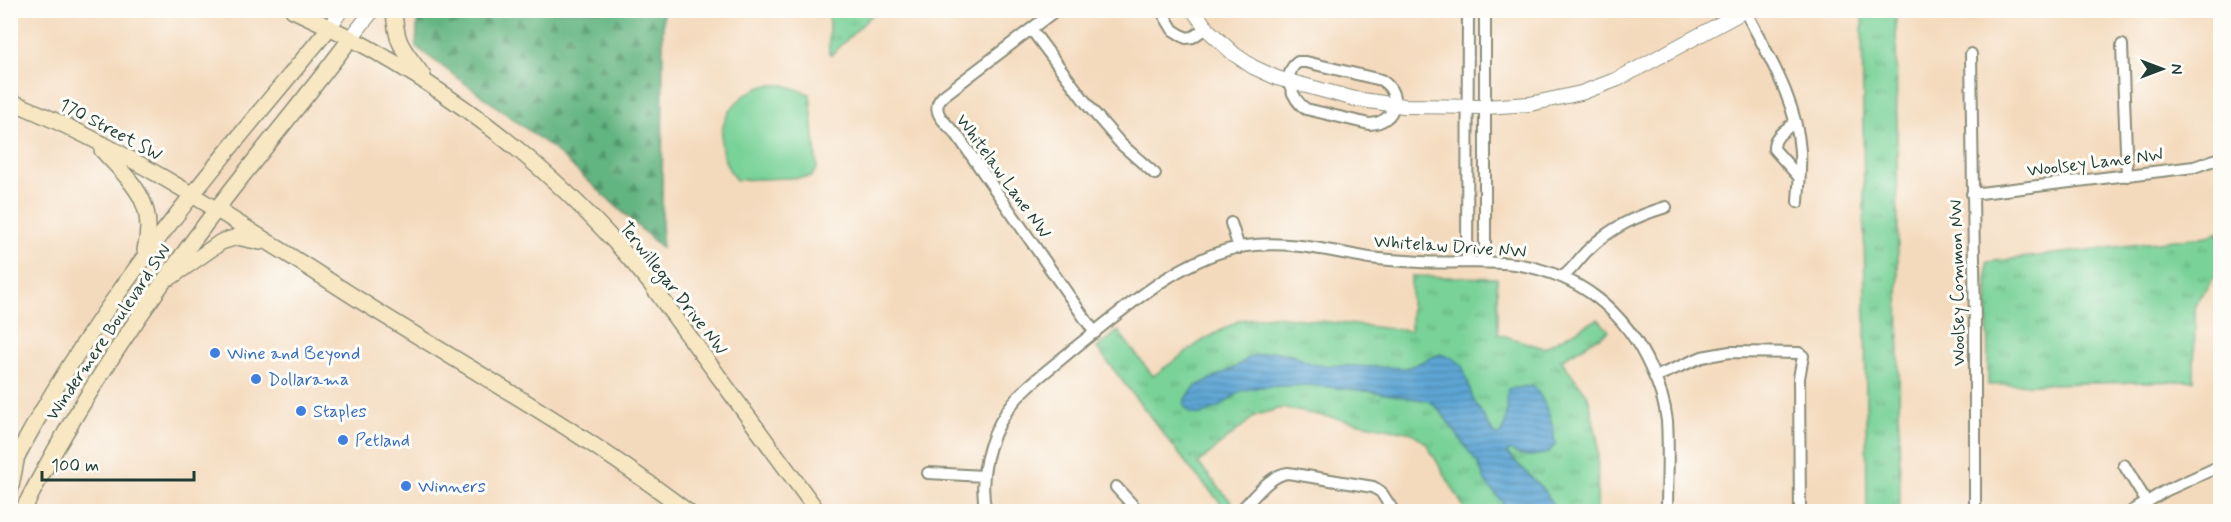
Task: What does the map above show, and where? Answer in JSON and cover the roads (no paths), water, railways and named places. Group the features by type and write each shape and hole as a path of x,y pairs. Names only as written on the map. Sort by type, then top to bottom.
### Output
{"main road":[{"path":"293,10 330,27"},
{"path":"394,10 398,43 426,81"},
{"name":"Terwillegar Drive NW","path":"330,27 426,81 500,134 571,196 632,260 818,512"},
{"name":"Windermere Boulevard SW","path":"13,464 74,359 143,258 191,195 330,27"},
{"name":"Windermere Boulevard SW","path":"22,512 98,378 163,282 216,210 351,38"},
{"name":"170 Street SW","path":"10,101 94,141 216,210"},
{"path":"94,141 131,183 146,209 149,234 143,258"},
{"path":"216,210 583,439 654,486 688,512"},
{"path":"163,282 221,242 237,237 271,244"},
{"path":"10,491 13,464"}],"street":[{"path":"330,27 341,10"},
{"path":"351,38 373,10"},
{"name":"Whitelaw Lane NW","path":"1056,10 943,96 937,101 936,107 937,114 957,135 1095,333"},
{"path":"1166,10 1164,15 1173,30 1185,38 1193,37 1206,28"},
{"path":"1193,10 1206,28 1234,54 1253,67 1290,82 1355,99 1393,105 1468,107 1530,104 1581,93 1618,78 1745,11 1783,87 1795,122 1800,151 1798,201"},
{"path":"1467,262 1468,10"},
{"path":"1485,10 1485,261"},
{"path":"1030,29 1090,108 1121,144 1155,174"},
{"path":"2122,45 2127,176"},
{"name":"Woolsey Common NW","path":"1971,54 1975,512"},
{"path":"1298,62 1381,80 1392,90 1393,105 1390,116 1378,124 1343,119 1306,109 1298,104 1290,82 1289,75 1293,66 1298,62"},
{"path":"1795,122 1773,143 1774,149 1799,177"},
{"name":"Woolsey Lane NW","path":"1972,194 2127,176 2194,166 2220,158"},
{"path":"1562,277 1610,231 1635,217 1666,207"},
{"path":"1231,223 1239,248"},
{"name":"Whitelaw Drive NW","path":"986,512 983,502 984,476 992,439 1006,411 1039,377 1165,279 1197,261 1239,248 1276,244 1374,258 1425,262 1485,261 1518,265 1562,277 1582,287 1610,308 1623,322 1644,353 1659,386 1666,420 1667,512"},
{"path":"1655,377 1702,357 1730,352 1799,353 1803,356 1799,378 1800,512"},
{"path":"2124,465 2146,501"},
{"path":"2132,512 2146,501 2220,466"},
{"path":"928,473 984,476"},
{"path":"1239,512 1273,479 1280,474 1288,473 1373,487 1381,492 1394,512"},
{"path":"1116,486 1139,512"}],"water":[{"path":"1273,351 1294,356 1315,365 1407,368 1440,354 1453,358 1462,365 1473,399 1494,434 1499,435 1506,419 1508,389 1533,386 1542,398 1548,414 1555,445 1548,453 1538,455 1524,456 1510,450 1507,453 1545,491 1556,511 1510,511 1486,483 1478,464 1441,412 1430,401 1308,385 1259,387 1241,391 1219,407 1201,415 1190,413 1184,406 1185,399 1196,386 1234,368 1250,357"}],"place":[{"name":"Wine and Beyond","path":"215,353"},
{"name":"Dollarama","path":"256,379"},
{"name":"Staples","path":"301,411"},
{"name":"Petland","path":"343,440"},
{"name":"Winners","path":"406,486"}]}
